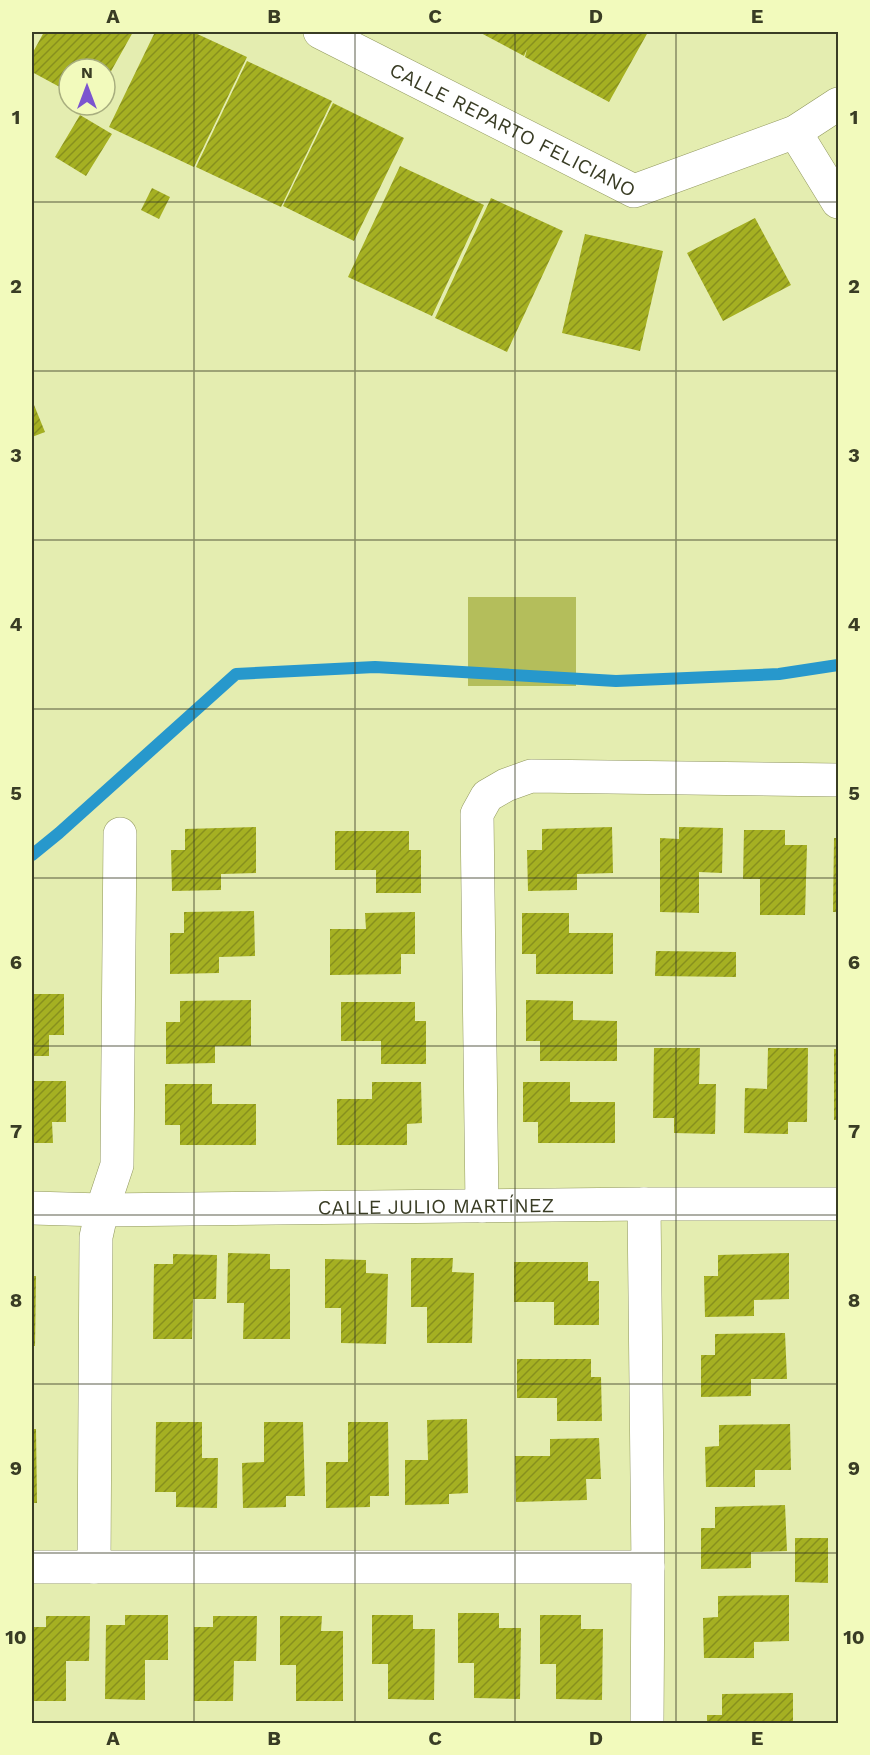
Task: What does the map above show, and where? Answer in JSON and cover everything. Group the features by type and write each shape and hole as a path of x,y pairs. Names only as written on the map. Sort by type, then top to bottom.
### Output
{"street":[{"name":"CALLE REPARTO FELICIANO","path":"320,32 634,191 795,132 838,104"},
{"path":"795,132 838,202"},
{"path":"482,1206 477,814 488,796 506,784 531,776 838,780"},
{"path":"94,1567 96,1238 102,1210 117,1165 120,834"},
{"path":"644,1204 648,1567 647,1724"},
{"name":"CALLE JULIO MARTÍNEZ","path":"32,1208 102,1210 838,1204"},
{"path":"32,1567 648,1567"}],"green space":[{"path":"468,597 576,597 576,686 468,686"}],"building":[{"path":"44,32 133,32 117,61 117,57 57,57 57,86 32,72 32,54"},
{"path":"155,32 193,32 247,57 194,167 109,127 114,117 117,117 117,110"},
{"path":"479,32 648,32 609,102 525,57 527,49 524,56"},
{"path":"247,61 332,101 281,207 196,167"},
{"path":"333,103 404,138 354,241 283,206"},
{"path":"79,117 83,117 112,134 86,176 55,157"},
{"path":"400,166 484,205 432,316 348,277"},
{"path":"152,188 170,197 159,219 141,210"},
{"path":"491,198 563,231 507,352 435,318"},
{"path":"755,218 791,285 723,321 687,253"},
{"path":"585,234 663,251 640,351 562,333"},
{"path":"32,400 45,432 32,437"},
{"path":"256,827 256,873 221,874 221,890 172,891 171,850 185,850 185,829"},
{"path":"612,827 613,873 577,874 577,890 528,891 527,850 542,850 542,829"},
{"path":"679,827 723,828 722,873 699,872 699,913 660,912 660,838 679,839"},
{"path":"744,830 785,830 785,845 807,845 805,915 760,915 760,879 743,879"},
{"path":"335,831 409,831 409,850 421,850 421,893 376,893 376,870 335,870"},
{"path":"834,838 838,838 838,912 833,912"},
{"path":"254,911 255,956 219,957 219,973 170,974 170,933 184,933 184,912"},
{"path":"415,912 415,954 401,954 401,974 330,975 330,929 366,929 365,913"},
{"path":"522,913 569,913 569,933 613,933 613,974 536,974 536,954 522,954"},
{"path":"656,951 736,952 736,977 655,976"},
{"path":"32,994 64,994 64,1035 49,1035 49,1056 32,1056"},
{"path":"251,1000 251,1046 215,1046 215,1063 166,1064 166,1022 180,1022 180,1001"},
{"path":"526,1000 573,1001 573,1020 617,1021 617,1061 540,1061 540,1041 526,1041"},
{"path":"341,1002 415,1002 415,1021 426,1021 426,1064 381,1064 381,1041 341,1041"},
{"path":"654,1048 700,1048 699,1084 716,1084 715,1134 674,1133 674,1118 653,1118"},
{"path":"768,1048 808,1048 807,1122 788,1122 788,1134 744,1133 745,1088 767,1089"},
{"path":"834,1049 838,1049 838,1120 834,1120"},
{"path":"32,1081 66,1081 66,1122 52,1122 53,1143 32,1143"},
{"path":"372,1082 421,1082 422,1123 407,1124 407,1145 337,1145 337,1099 372,1099"},
{"path":"523,1082 570,1082 570,1102 615,1102 615,1143 538,1143 538,1122 523,1122"},
{"path":"165,1084 212,1084 212,1104 256,1104 256,1145 180,1145 180,1125 165,1125"},
{"path":"228,1253 270,1254 270,1269 290,1269 290,1339 243,1339 244,1303 227,1303"},
{"path":"789,1253 789,1299 754,1300 754,1316 705,1317 704,1276 718,1276 718,1255"},
{"path":"173,1254 217,1255 216,1299 193,1299 192,1339 153,1339 154,1264 173,1264"},
{"path":"411,1258 453,1258 452,1272 474,1273 472,1343 427,1343 427,1307 411,1307"},
{"path":"325,1259 366,1260 366,1273 388,1274 386,1344 341,1343 341,1308 325,1308"},
{"path":"514,1262 588,1262 588,1281 599,1281 599,1325 554,1325 554,1302 514,1302"},
{"path":"32,1276 36,1276 35,1346 32,1346"},
{"path":"785,1333 787,1379 751,1379 751,1396 701,1397 701,1355 715,1355 715,1334"},
{"path":"517,1359 591,1359 591,1377 601,1377 602,1421 557,1421 557,1398 517,1398"},
{"path":"467,1419 468,1493 449,1494 449,1504 405,1505 405,1460 428,1460 427,1420"},
{"path":"156,1422 202,1422 202,1458 218,1458 217,1508 176,1507 176,1492 155,1492"},
{"path":"264,1422 303,1422 305,1496 286,1496 286,1507 243,1508 242,1463 264,1462"},
{"path":"348,1422 388,1422 389,1496 370,1496 370,1507 326,1508 326,1462 348,1462"},
{"path":"790,1424 791,1470 755,1470 755,1487 706,1487 705,1447 719,1446 719,1425"},
{"path":"32,1429 36,1429 37,1503 32,1503"},
{"path":"599,1438 601,1479 586,1479 587,1500 516,1502 515,1456 550,1456 550,1439"},
{"path":"785,1505 787,1551 751,1552 751,1568 701,1569 701,1528 715,1528 715,1507"},
{"path":"795,1538 828,1538 828,1583 795,1582"},
{"path":"789,1595 789,1641 754,1642 754,1658 704,1658 703,1618 718,1617 718,1596"},
{"path":"458,1613 499,1613 499,1628 521,1628 520,1699 474,1698 474,1663 458,1663"},
{"path":"125,1615 168,1615 168,1660 145,1660 145,1700 105,1699 106,1625 125,1625"},
{"path":"372,1615 413,1615 413,1629 435,1629 434,1700 388,1699 388,1664 372,1664"},
{"path":"540,1615 581,1615 581,1629 603,1629 602,1700 556,1699 556,1664 540,1664"},
{"path":"46,1616 90,1616 89,1661 66,1661 66,1701 32,1701 32,1627 46,1627"},
{"path":"213,1616 257,1616 256,1661 234,1661 233,1701 194,1701 194,1627 213,1627"},
{"path":"280,1616 322,1616 321,1631 343,1631 343,1701 296,1701 296,1665 280,1665"},
{"path":"793,1693 793,1724 707,1724 707,1715 722,1715 722,1694"}],"waterway":[{"path":"32,855 236,674 375,667 616,681 779,674 838,665"}]}
